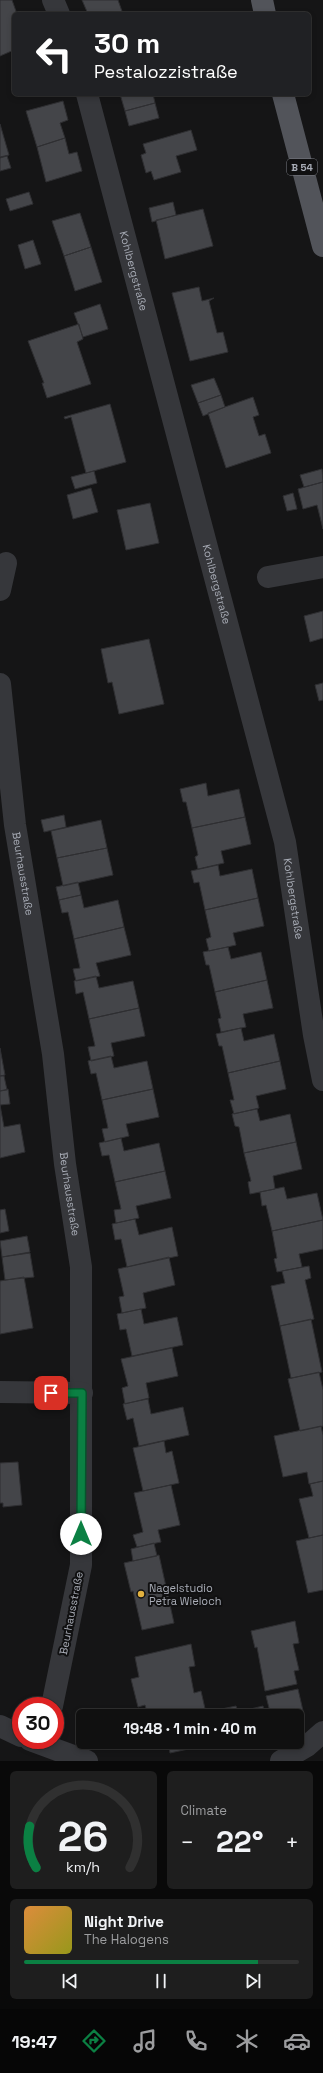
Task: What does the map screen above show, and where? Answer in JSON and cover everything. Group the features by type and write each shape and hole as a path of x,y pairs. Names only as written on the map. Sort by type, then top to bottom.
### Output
{"main road":[{"path":"262,0 265,12"},
{"name":"B 54","path":"284,96 323,246"}],"street":[{"path":"53,0 58,12"},
{"name":"Kohlbergstraße","path":"88,96 285,842 314,1035 323,1080"},
{"path":"0,590 6,563"},
{"path":"268,577 323,566"},
{"name":"Beurhausstraße","path":"0,684 15,825 53,1054 65,1164 81,1266 81,1565 55,1697"},
{"path":"0,1392 82,1393"},
{"path":"0,1726 12,1731"},
{"path":"281,1761 307,1746 323,1732"},
{"path":"56,1749 87,1761"}],"building":[{"path":"0,0 12,0 16,12 12,12 12,51 0,56"},
{"path":"82,0 118,0 122,12 87,12"},
{"path":"121,96 153,96 155,103 125,111"},
{"path":"63,101 68,120 60,123 65,138 37,147 26,111"},
{"path":"155,103 159,118 129,126 125,111"},
{"path":"0,124 9,155 0,157"},
{"path":"191,130 197,150 176,156 181,172 154,180 151,171 146,173 141,155 146,153 143,144"},
{"path":"65,138 69,154 77,152 82,171 46,182 37,147"},
{"path":"7,156 11,168 0,171 0,158"},
{"path":"29,192 33,204 10,211 6,199"},
{"path":"173,202 176,215 152,222 149,208"},
{"path":"203,209 213,246 165,259 156,220"},
{"path":"80,213 91,247 64,256 52,221"},
{"path":"33,240 41,264 25,269 18,245"},
{"path":"91,247 102,282 75,291 64,256"},
{"path":"199,287 202,301 214,298 209,301 217,333 223,332 228,352 190,361 172,293"},
{"path":"100,304 108,329 83,337 74,313"},
{"path":"79,324 83,339 77,342 91,384 47,398 42,383 44,383 28,341"},
{"path":"214,378 221,395 198,403 191,385"},
{"path":"221,395 225,407 203,416 198,403"},
{"path":"253,397 259,415 253,417 259,436 265,434 271,453 226,468 208,413"},
{"path":"110,404 126,462 86,473 71,417 65,419 64,417"},
{"path":"322,469 323,482 304,487 300,475"},
{"path":"94,471 97,483 75,489 71,477"},
{"path":"323,482 323,529 317,505 303,509 298,489"},
{"path":"91,488 98,512 73,519 67,495"},
{"path":"293,493 297,509 287,511 283,496"},
{"path":"150,503 159,543 126,550 117,510"},
{"path":"323,611 323,638 310,642 304,616"},
{"path":"149,639 164,704 119,714 112,682 108,683 101,649"},
{"path":"323,683 323,700 319,701 315,685"},
{"path":"206,783 208,796 239,789 245,817 192,828 186,802 183,802 180,789"},
{"path":"64,815 66,827 44,832 41,820"},
{"path":"245,817 251,844 221,851 224,863 198,869 195,857 198,855 192,828"},
{"path":"101,820 107,848 57,858 51,831"},
{"path":"107,848 113,875 63,886 57,858"},
{"path":"218,865 220,876 252,869 258,898 205,910 199,882 194,883 191,871"},
{"path":"78,882 81,895 59,900 56,887"},
{"path":"81,895 84,908 118,900 124,927 74,939 68,912 62,913 59,900"},
{"path":"258,898 264,926 233,933 236,945 209,951 206,939 211,937 205,910"},
{"path":"124,927 131,955 96,963 100,976 76,981 73,969 80,968 74,939"},
{"path":"228,947 231,959 261,952 267,980 215,992 209,965 206,965 203,952"},
{"path":"96,976 99,988 133,981 139,1008 89,1019 83,992 76,994 74,981"},
{"path":"267,980 273,1008 243,1014 246,1027 221,1032 218,1019 221,1018 215,992"},
{"path":"139,1008 145,1036 111,1043 114,1056 91,1061 88,1047 95,1046 89,1019"},
{"path":"241,1028 244,1041 274,1034 280,1061 228,1073 222,1046 219,1046 216,1034"},
{"path":"0,1048 5,1075 0,1076"},
{"path":"111,1056 114,1068 147,1061 153,1089 102,1100 96,1073 91,1074 88,1061"},
{"path":"280,1061 286,1089 256,1096 259,1108 234,1114 230,1100 234,1100 228,1073"},
{"path":"0,1076 4,1076 7,1090 0,1091"},
{"path":"8,1089 10,1104 0,1105 0,1091"},
{"path":"153,1089 159,1117 126,1124 129,1136 105,1142 102,1129 108,1128 102,1100"},
{"path":"0,1105 4,1127 20,1124 25,1152 0,1158"},
{"path":"257,1109 260,1121 290,1114 296,1142 244,1153 239,1127 235,1126 232,1114"},
{"path":"121,1138 124,1151 159,1143 165,1171 115,1182 109,1155 102,1156 99,1143"},
{"path":"296,1142 302,1169 273,1176 275,1189 250,1194 248,1182 251,1181 244,1153"},
{"path":"165,1171 171,1198 136,1206 139,1218 116,1223 114,1210 121,1209 115,1182"},
{"path":"284,1187 287,1199 317,1193 323,1220 272,1231 266,1205 262,1206 260,1192"},
{"path":"5,1209 9,1231 0,1233 0,1210"},
{"path":"135,1219 139,1235 172,1227 178,1256 127,1267 121,1239 115,1240 112,1224"},
{"path":"323,1220 323,1249 299,1254 302,1267 277,1272 274,1259 277,1258 272,1231"},
{"path":"27,1236 30,1252 2,1257 0,1241"},
{"path":"30,1253 34,1277 5,1280 2,1257"},
{"path":"169,1257 175,1285 143,1293 146,1308 122,1313 119,1297 124,1296 118,1269"},
{"path":"309,1266 311,1278 305,1280 314,1319 280,1326 271,1286 285,1283 282,1271"},
{"path":"24,1277 33,1328 0,1334 0,1281"},
{"path":"141,1309 144,1324 177,1317 183,1345 132,1356 126,1329 120,1330 117,1314"},
{"path":"311,1319 322,1372 291,1378 280,1326"},
{"path":"172,1348 178,1376 146,1383 149,1398 125,1404 122,1388 128,1386 121,1359"},
{"path":"319,1372 323,1390 323,1426 300,1431 288,1379"},
{"path":"148,1399 151,1414 183,1407 189,1435 139,1446 133,1418 127,1420 123,1404"},
{"path":"321,1426 323,1435 323,1481 309,1484 307,1472 283,1477 274,1436"},
{"path":"164,1441 166,1453 172,1451 179,1483 143,1491 133,1448"},
{"path":"18,1462 22,1505 3,1507 3,1503 0,1503 0,1463"},
{"path":"323,1481 323,1535 309,1538 299,1499 313,1496 310,1484"},
{"path":"171,1485 180,1525 158,1530 161,1542 137,1547 133,1535 143,1532 134,1493"},
{"path":"323,1535 323,1590 308,1593 296,1541"},
{"path":"154,1543 157,1556 133,1561 131,1549"},
{"path":"159,1555 174,1623 142,1630 133,1591 131,1592 124,1563"},
{"path":"295,1621 299,1643 293,1644 299,1670 294,1671 297,1684 265,1691 257,1647 255,1648 251,1631"},
{"path":"191,1644 195,1666 189,1667 194,1693 201,1691 205,1709 146,1709 145,1705 138,1707 131,1679 139,1677 135,1657"},
{"path":"298,1689 303,1709 269,1709 266,1696"},
{"path":"236,1706 237,1709 222,1709"},
{"path":"263,1706 264,1709 250,1709"},
{"path":"169,1749 188,1749 170,1753"}],"place":[{"name":"Nagelstudio Petra Wieloch","path":"141,1594"}],"route":[{"path":"51,1393 82,1393 81,1534"}]}
